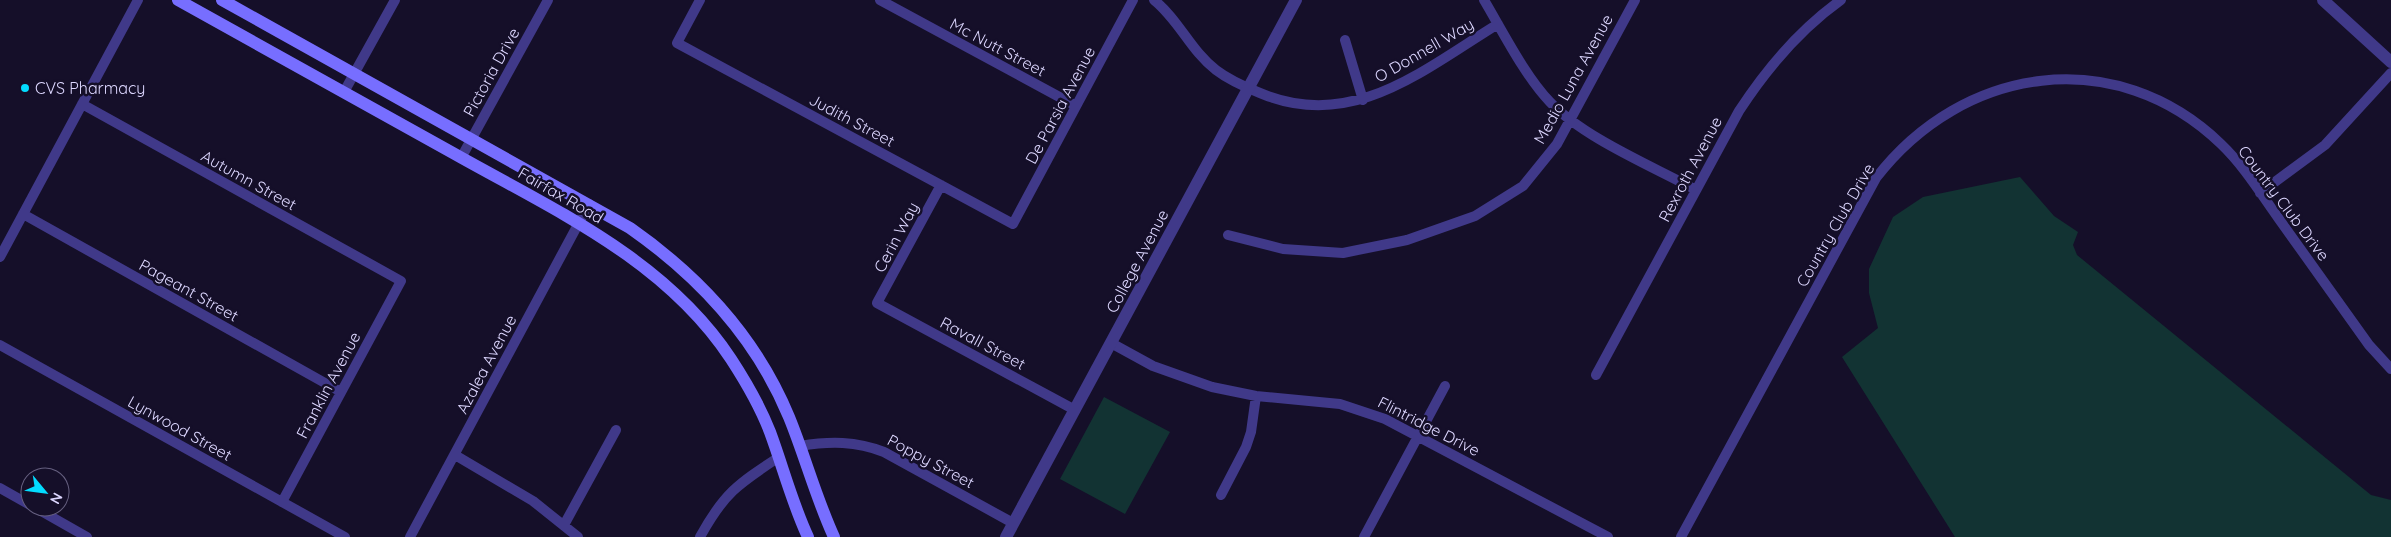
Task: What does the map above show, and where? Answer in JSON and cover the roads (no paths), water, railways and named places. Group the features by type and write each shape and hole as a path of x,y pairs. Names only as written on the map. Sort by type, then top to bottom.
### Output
{"main road":[{"name":"Fairfax Road","path":"178,0 578,222 644,266 695,313 720,344 745,381 769,429 792,499 808,537"},
{"name":"Fairfax Road","path":"222,0 589,204 659,248 712,295 764,366 789,417 812,487 834,537"}],"street":[{"path":"0,257 138,0"},
{"path":"344,92 395,0"},
{"name":"Pictoria Drive","path":"461,158 548,0"},
{"name":"Judith Street","path":"700,0 677,43 1013,224"},
{"name":"Mc Nutt Street","path":"880,0 1076,106"},
{"name":"De Parsia Avenue","path":"1013,224 1134,0"},
{"name":"O Donnell Way","path":"1154,0 1170,16 1206,62 1218,71 1248,89 1270,98 1306,106 1325,106 1363,100 1392,88 1498,24"},
{"name":"College Avenue","path":"1006,537 1296,0"},
{"path":"1484,0 1548,101 1570,120 1696,190"},
{"name":"Medio Luna Avenue","path":"1228,234 1283,249 1343,253 1408,240 1475,216 1523,186 1557,144 1635,0"},
{"path":"2323,0 2391,62"},
{"name":"Rexroth Avenue","path":"1596,375 1739,111 1757,84 1787,48 1837,1"},
{"path":"1346,40 1363,100"},
{"path":"2260,193 2325,145 2391,73"},
{"name":"Country Club Drive","path":"1681,537 1876,178 1907,142 1942,115 1980,95 2022,84 2069,80 2120,87 2164,104 2204,129 2238,162 2369,345 2391,369"},
{"name":"Autumn Street","path":"82,104 401,282"},
{"name":"Cerin Way","path":"877,303 940,185"},
{"name":"Azalea Avenue","path":"410,537 589,204"},
{"name":"Pageant Street","path":"23,214 341,392"},
{"name":"Franklin Avenue","path":"282,502 401,282"},
{"name":"Ravall Street","path":"877,303 1075,410"},
{"name":"Flintridge Drive","path":"1110,343 1182,378 1212,387 1256,396 1340,404 1384,419 1608,537"},
{"name":"Lynwood Street","path":"0,345 345,537"},
{"path":"1364,537 1445,386"},
{"path":"1221,495 1246,447 1256,396"},
{"path":"564,525 616,430"},
{"name":"Poppy Street","path":"800,446 837,442 869,446 884,452 1013,523"},
{"path":"455,455 511,487 578,537"},
{"path":"700,537 714,512 733,488 779,457"},
{"path":"0,488 20,499"},
{"path":"52,517 87,537"}],"place":[{"name":"CVS Pharmacy","path":"25,88"}]}
